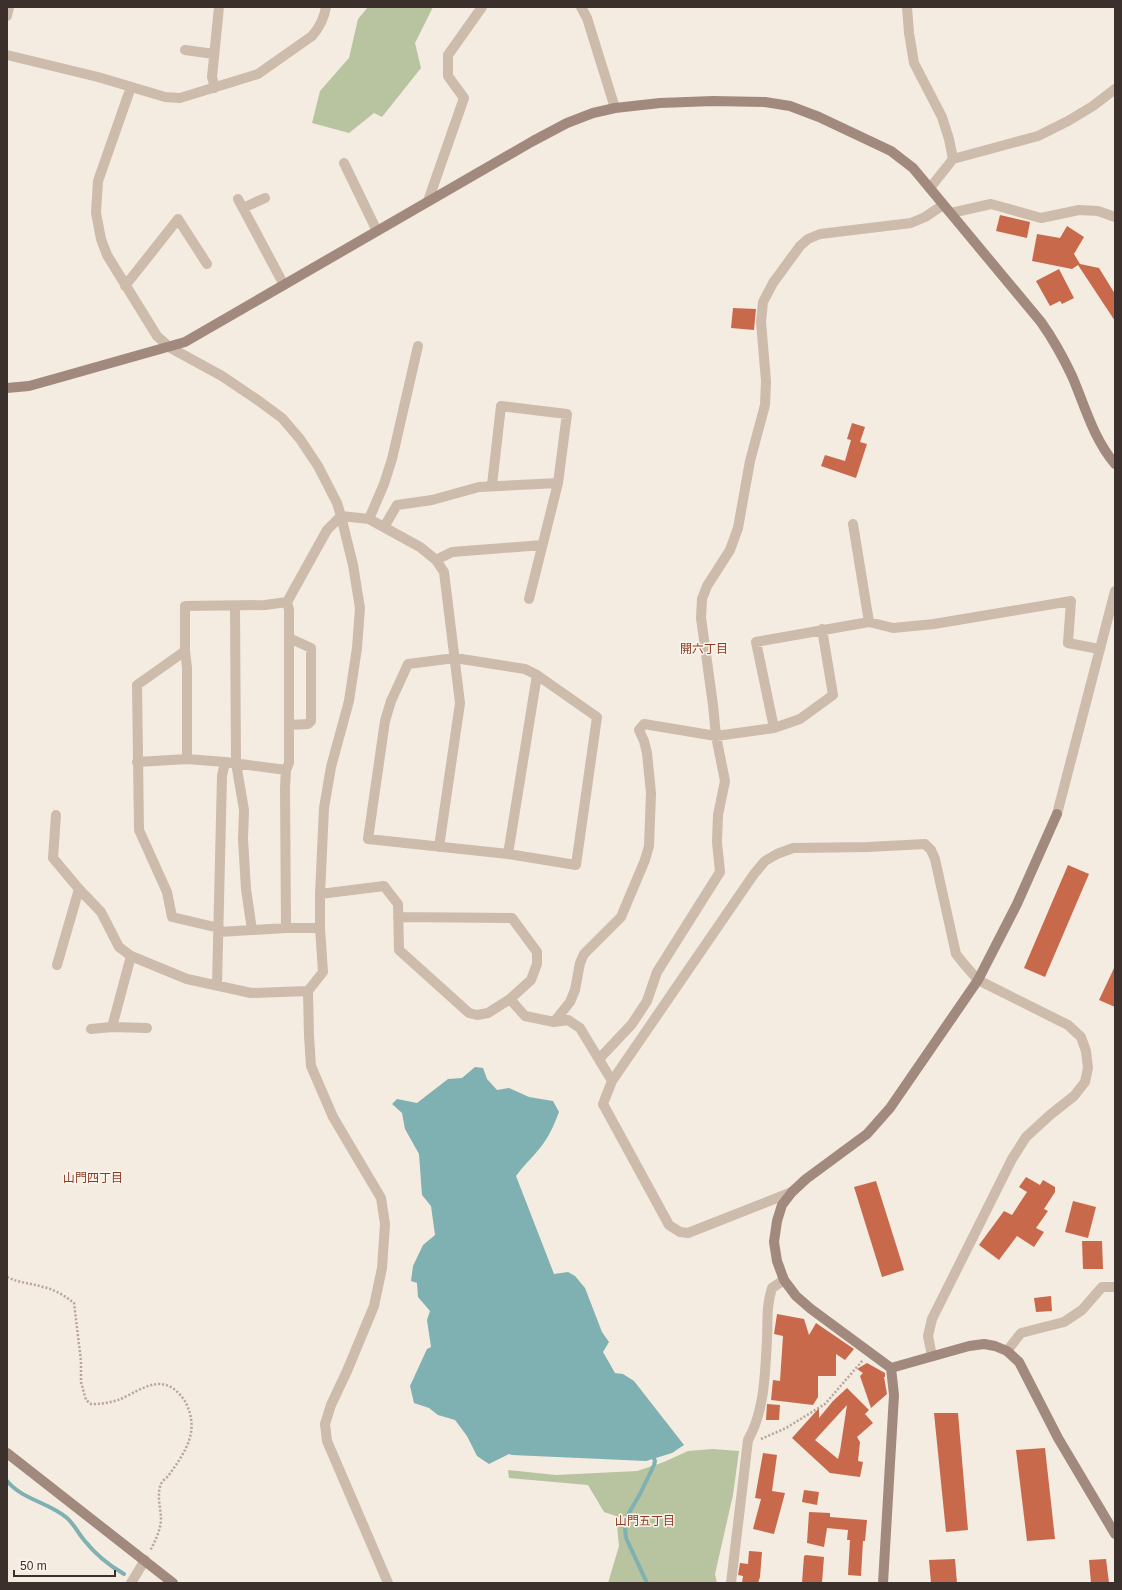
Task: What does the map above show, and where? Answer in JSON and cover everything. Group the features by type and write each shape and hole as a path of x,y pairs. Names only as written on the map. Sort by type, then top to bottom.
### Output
{"street":[{"path":"7,16 9,7"},
{"path":"215,88 212,77 219,7"},
{"path":"7,55 98,77 165,97 180,98 258,74 312,36 319,29 326,7"},
{"path":"428,201 464,98 448,76 448,55 482,7"},
{"path":"581,7 587,18 615,108"},
{"path":"907,7 914,63 942,117 953,159"},
{"path":"185,50 214,54"},
{"path":"131,87 98,181 96,213 101,239 107,255 157,336 168,347 222,376 259,400 282,418 300,439 318,466 337,503 353,565 360,608 357,648 349,701 331,767 324,808 320,894 320,928 323,972 308,991 309,1036 311,1066 333,1117 381,1198 385,1224 382,1268 374,1306 331,1405 325,1424 327,1441 388,1583"},
{"path":"930,188 953,159 1038,136 1093,106 1115,89"},
{"path":"8,389 29,386 185,342 533,141 567,123 593,113 615,108 660,103 713,101 765,102 790,106 819,117 891,151 913,168 1041,322 1056,344 1072,376 1094,433 1115,464"},
{"path":"344,163 377,231"},
{"path":"243,208 265,198"},
{"path":"238,199 284,285"},
{"path":"950,213 991,204 1041,218 1079,210 1098,211 1115,217"},
{"path":"599,1058 632,1024 647,1001 657,972 720,872 717,842 718,815 725,781 716,736 701,618 702,599 707,586 730,550 738,528 750,462 765,406 766,381 761,322 763,302 773,283 791,256 808,239 820,234 911,223 925,217 943,205"},
{"path":"125,286 178,219 207,264"},
{"path":"369,519 384,484 392,459 418,346"},
{"path":"492,486 501,406 567,414 558,483 529,599"},
{"path":"384,527 398,505 432,500 454,495 465,490 492,486 558,483"},
{"path":"341,516 369,519 384,527 420,547 436,560 444,572 460,703 438,847"},
{"path":"286,928 285,788 286,770 289,763 289,610 287,602 327,530 341,516"},
{"path":"853,524 869,622"},
{"path":"436,560 452,552 542,545"},
{"path":"883,1583 894,1395 891,1368 796,1296 784,1280 777,1261 774,1242 777,1221 782,1205 792,1192 806,1179 867,1134 890,1108 978,980 1017,904 1057,814 1115,591"},
{"path":"774,728 756,642 822,629 869,622 893,628 934,624 1071,601 1068,643 1099,649"},
{"path":"187,759 187,668 184,651 185,606 235,606 287,602"},
{"path":"235,606 236,763 244,810 243,839 246,889 252,930"},
{"path":"554,1022 570,1002 575,990 580,963 584,954 621,917 645,860 649,846 651,793 647,753 639,730 644,724 716,736 774,728 800,720 833,695 822,629"},
{"path":"289,638 311,648 311,721 308,724 289,725"},
{"path":"184,651 138,685 137,762 139,830 167,892 172,917 219,930 320,928"},
{"path":"455,658 525,669 537,676 597,716 576,865 508,854 368,839 384,721 391,701 408,664 455,658"},
{"path":"508,854 537,676"},
{"path":"137,762 187,759 236,763 286,770"},
{"path":"217,986 222,776 225,762"},
{"path":"56,815 53,858 101,912 119,947 131,956 187,979 250,993 308,991"},
{"path":"792,1192 688,1233 680,1232 669,1225 603,1104 612,1081 754,874 765,861 777,854 793,848 868,847 925,844 931,850 934,859 956,954 978,980 1068,1025 1081,1037 1086,1051 1088,1068 1086,1082 1078,1091 1026,1137 1012,1159 932,1319 928,1336 932,1356"},
{"path":"320,894 384,886 398,904 398,916 399,950 469,1013 488,1013 510,999 531,980 537,964 537,952 512,918 398,916"},
{"path":"57,965 79,889"},
{"path":"112,1027 131,956"},
{"path":"510,999 525,1016 554,1022 568,1020 580,1028 612,1081"},
{"path":"91,1029 112,1027 147,1028"},
{"path":"731,1583 748,1440 753,1431 763,1396 768,1302 772,1288 784,1280"},
{"path":"1007,1351 1021,1333 1064,1322 1082,1310 1102,1287 1115,1287"},
{"path":"891,1368 969,1346 984,1344 995,1346 1007,1351 1019,1362 1058,1438 1115,1534"},
{"path":"7,1453 174,1583"},
{"path":"131,1583 145,1560"}],"path":[{"path":"7,1277 16,1282 45,1287 66,1296 74,1303 81,1362 81,1382 86,1400 91,1404 118,1400 153,1385 167,1385 176,1391 185,1401 192,1415 190,1441 168,1476 160,1485 159,1499 161,1519 159,1533 145,1560"},
{"path":"748,1440 764,1438 786,1428 825,1404 861,1363 868,1351"}],"green space":[{"path":"368,7 433,7 415,43 421,68 382,117 374,113 349,133 312,123 320,91 349,58 358,19"},
{"path":"713,1449 739,1451 733,1495 715,1574 717,1583 608,1583 619,1546 616,1516 604,1512 588,1485 509,1478 508,1470 556,1475 637,1471 664,1462 688,1451"}],"water":[{"path":"475,1067 483,1068 487,1079 497,1090 509,1088 529,1097 553,1101 559,1112 546,1140 516,1176 554,1274 568,1272 575,1276 585,1288 602,1332 609,1342 603,1352 615,1373 623,1374 634,1381 684,1445 672,1453 646,1461 509,1454 489,1464 477,1456 467,1436 455,1420 438,1415 429,1408 414,1403 410,1386 427,1349 431,1347 427,1320 430,1311 418,1297 417,1283 411,1281 413,1266 423,1245 435,1235 431,1206 422,1195 419,1154 405,1129 402,1113 392,1104 397,1099 417,1103 448,1079 462,1078"}],"building":[{"path":"1000,215 1030,222 1027,238 996,231"},
{"path":"1067,226 1084,237 1074,254 1080,264 1099,268 1115,294 1115,321 1078,265 1072,269 1032,261 1037,234 1060,238"},
{"path":"1059,269 1074,298 1062,304 1060,301 1050,306 1036,281"},
{"path":"733,308 756,309 754,330 731,328"},
{"path":"852,423 865,427 860,442 867,444 856,478 821,466 825,455 845,461 851,440 847,439"},
{"path":"1068,865 1089,874 1045,977 1024,968"},
{"path":"1115,966 1115,1007 1099,1000"},
{"path":"1026,1177 1040,1185 1043,1180 1055,1187 1055,1192 1044,1209 1048,1211 1036,1228 1044,1232 1034,1247 1017,1236 999,1260 979,1245 1004,1211 1012,1215 1027,1192 1019,1187"},
{"path":"876,1181 904,1270 882,1277 854,1187"},
{"path":"1073,1201 1096,1207 1088,1238 1065,1232"},
{"path":"1082,1241 1102,1241 1103,1269 1083,1269"},
{"path":"1051,1296 1052,1311 1036,1312 1034,1298"},
{"path":"777,1314 804,1319 809,1335 816,1323 854,1349 845,1360 836,1354 836,1376 818,1376 818,1397 813,1405 771,1400 773,1380 780,1381 783,1336 774,1334"},
{"path":"867,1363 885,1373 884,1377 887,1394 871,1408 860,1376 863,1373 857,1369"},
{"path":"847,1388 869,1410 865,1414 873,1423 857,1437 860,1442 858,1461 863,1462 860,1477 830,1473 792,1438 819,1408 819,1418 833,1401","holes":["847,1405 838,1459 815,1440"]},
{"path":"767,1404 780,1405 779,1420 766,1420"},
{"path":"934,1413 958,1413 968,1530 946,1532"},
{"path":"1045,1448 1055,1539 1027,1541 1016,1450"},
{"path":"763,1453 777,1455 772,1491 785,1493 774,1534 753,1529 761,1499 755,1498"},
{"path":"804,1490 819,1492 817,1505 802,1502"},
{"path":"809,1512 830,1513 830,1517 867,1520 865,1541 863,1541 861,1576 848,1575 850,1540 847,1540 848,1530 827,1528 824,1547 807,1543"},
{"path":"749,1551 762,1552 760,1577 758,1583 742,1583 743,1576 738,1575 740,1563 748,1564"},
{"path":"804,1556 824,1557 822,1583 802,1583"},
{"path":"955,1559 957,1583 931,1583 929,1560"},
{"path":"1106,1559 1109,1583 1091,1583 1089,1560"}],"waterway":[{"path":"647,1583 626,1538 625,1527 626,1518 654,1465 655,1461 652,1454"},
{"path":"7,1481 20,1493 52,1508 67,1518 98,1555 124,1574"}],"district":[{"name":"開六丁目","path":"704,649"},
{"name":"山門四丁目","path":"93,1178"},
{"name":"山門五丁目","path":"645,1521"}]}
